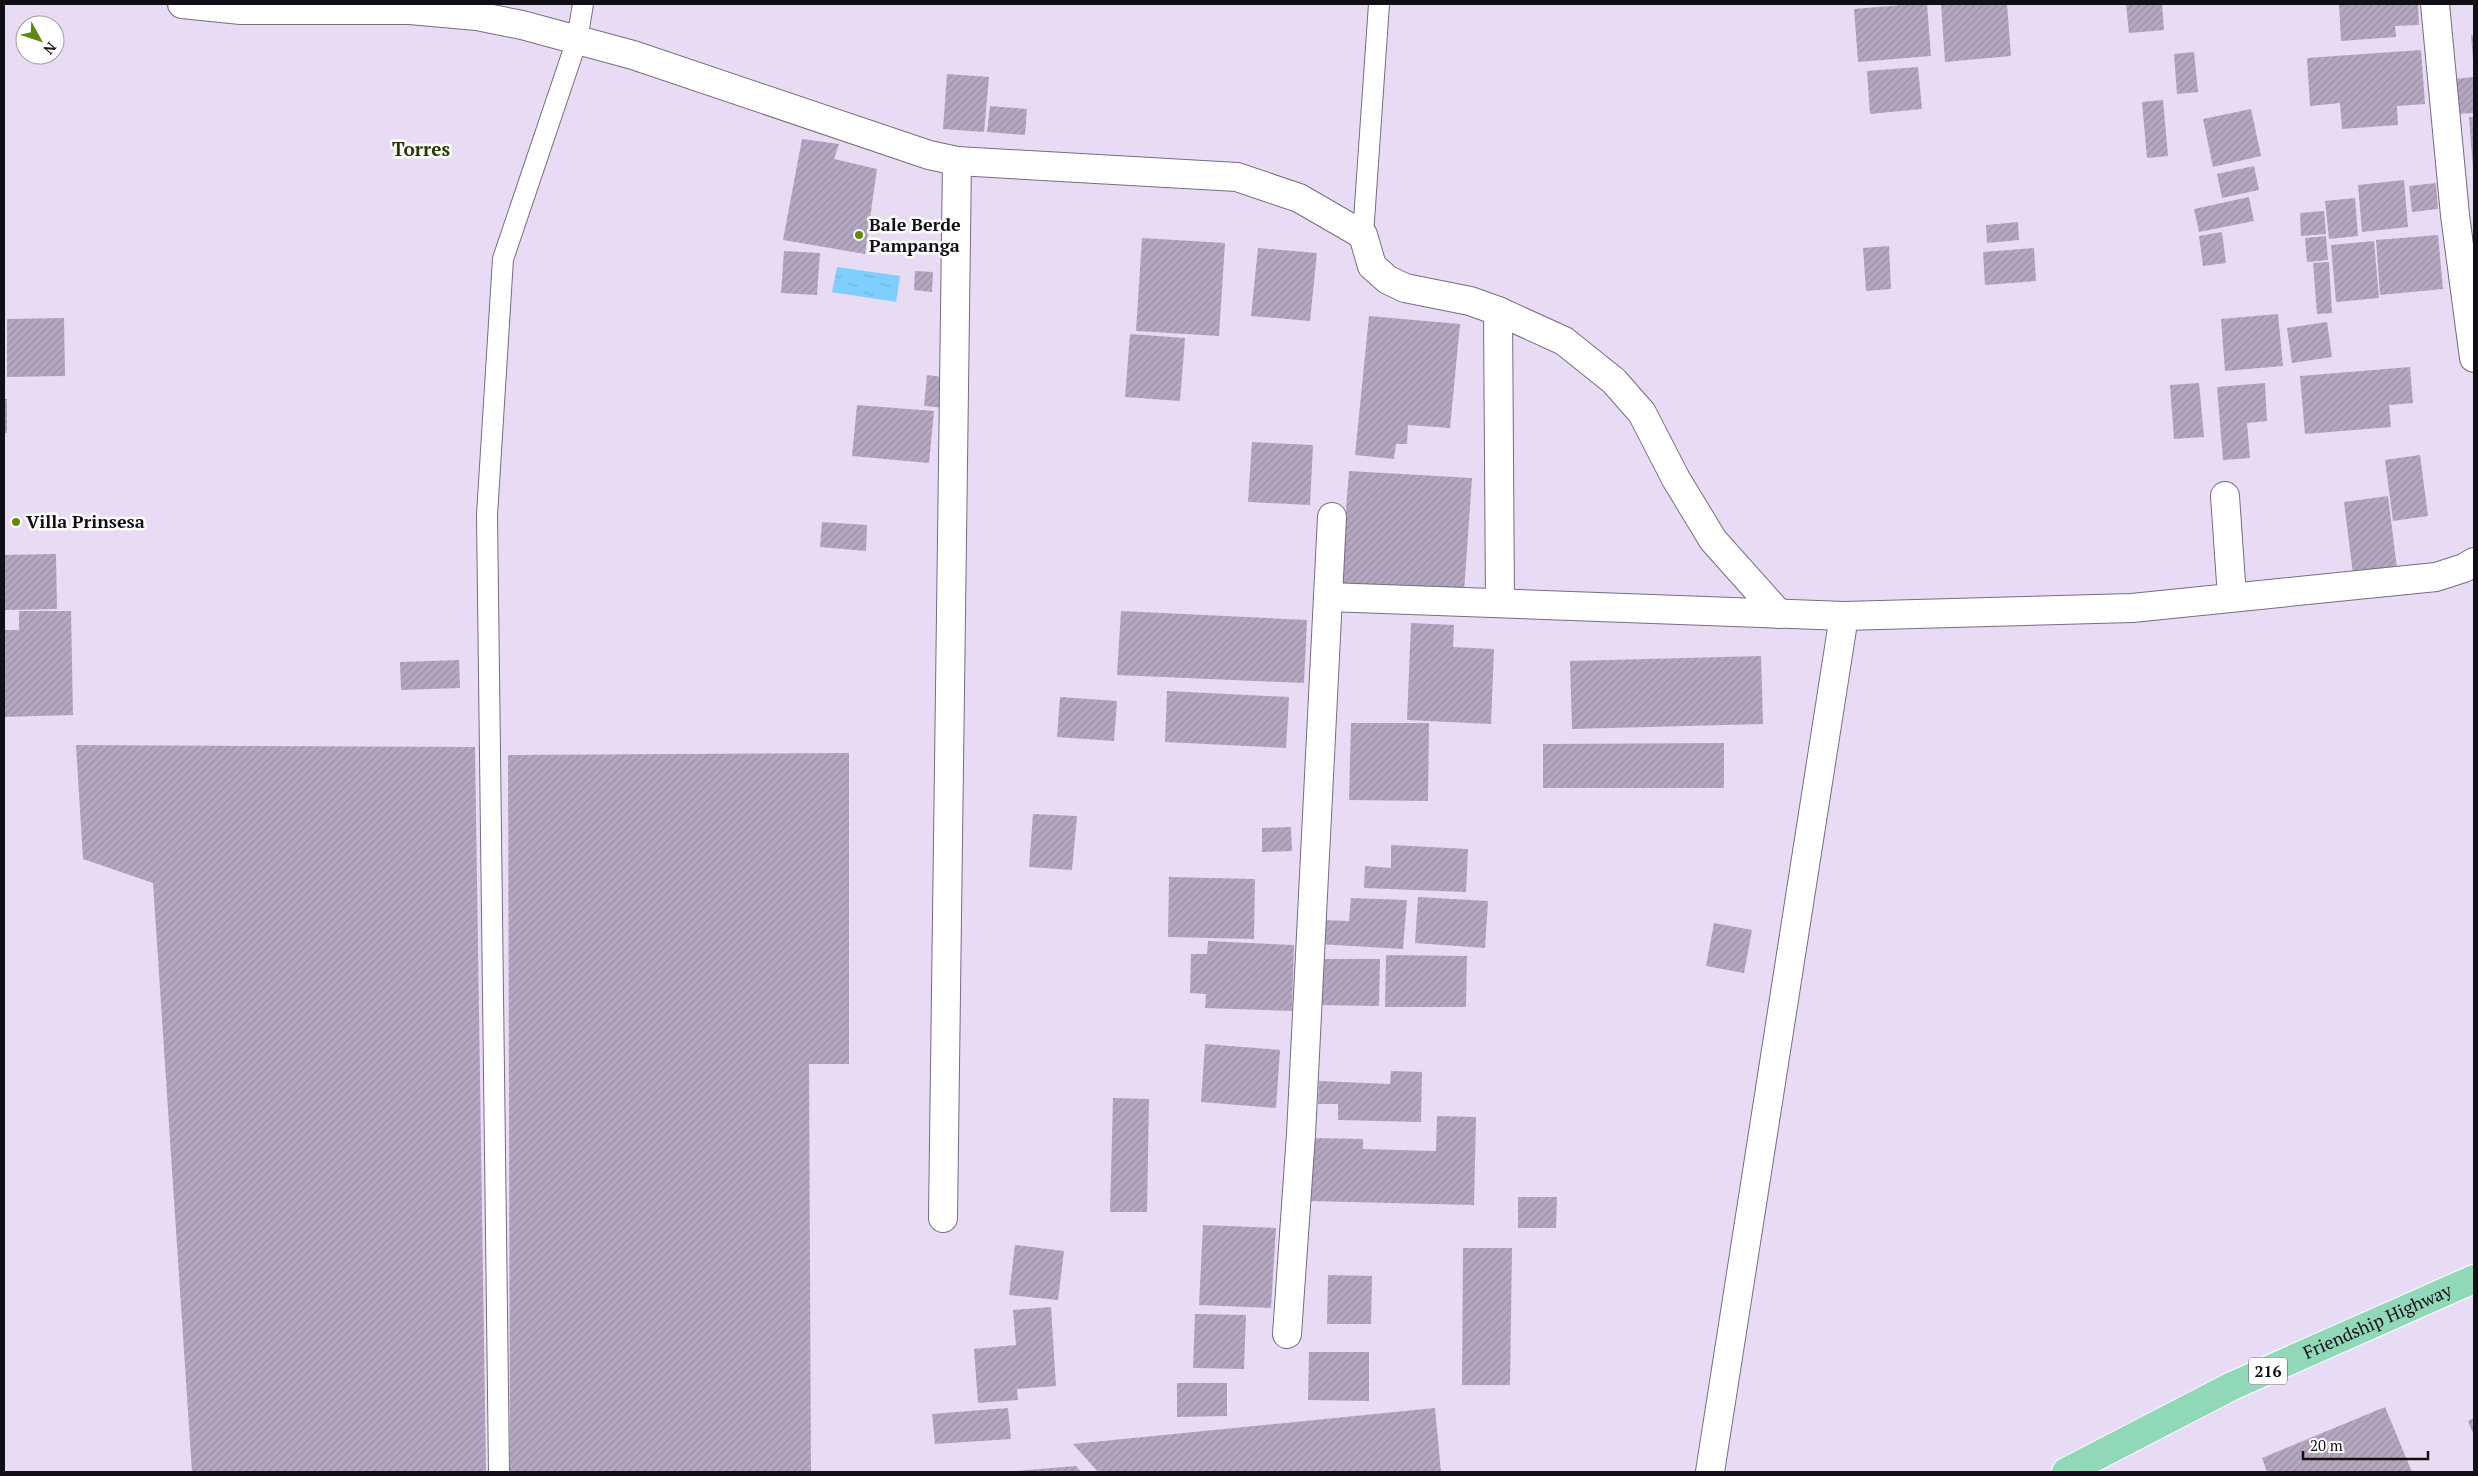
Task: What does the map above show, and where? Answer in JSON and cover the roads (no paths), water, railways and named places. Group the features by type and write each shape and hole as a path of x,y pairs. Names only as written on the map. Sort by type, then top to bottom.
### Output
{"main road":[{"name":"Friendship Highway","path":"2066,1472 2232,1386 2474,1279"}],"street":[{"path":"182,4 241,10 410,7 477,16 522,24 632,55 929,155 958,161 1237,178 1299,198 1363,235 1372,266 1388,280 1404,288 1470,301 1498,311 1564,341 1614,381 1642,412 1676,479 1713,540 1780,614"},
{"path":"2435,4 2455,215 2474,358"},
{"path":"944,1218 958,161"},
{"path":"1498,311 1500,603"},
{"path":"2225,496 2232,597"},
{"path":"1287,1334 1301,1134 1332,517"},
{"path":"1328,597 1844,616 2132,608 2436,577 2464,568 2474,562"},
{"path":"1710,1472 1844,616"}],"lane":[{"path":"499,1472 487,515 503,258 577,40 583,4"},
{"path":"1363,235 1379,4"}],"water":[{"path":"837,267 900,276 896,302 832,292"}],"place":[{"name":"Bale Berde Pampanga","path":"859,235"},
{"name":"Villa Prinsesa","path":"16,522"}],"district":[{"name":"Torres","path":"421,149"}]}
